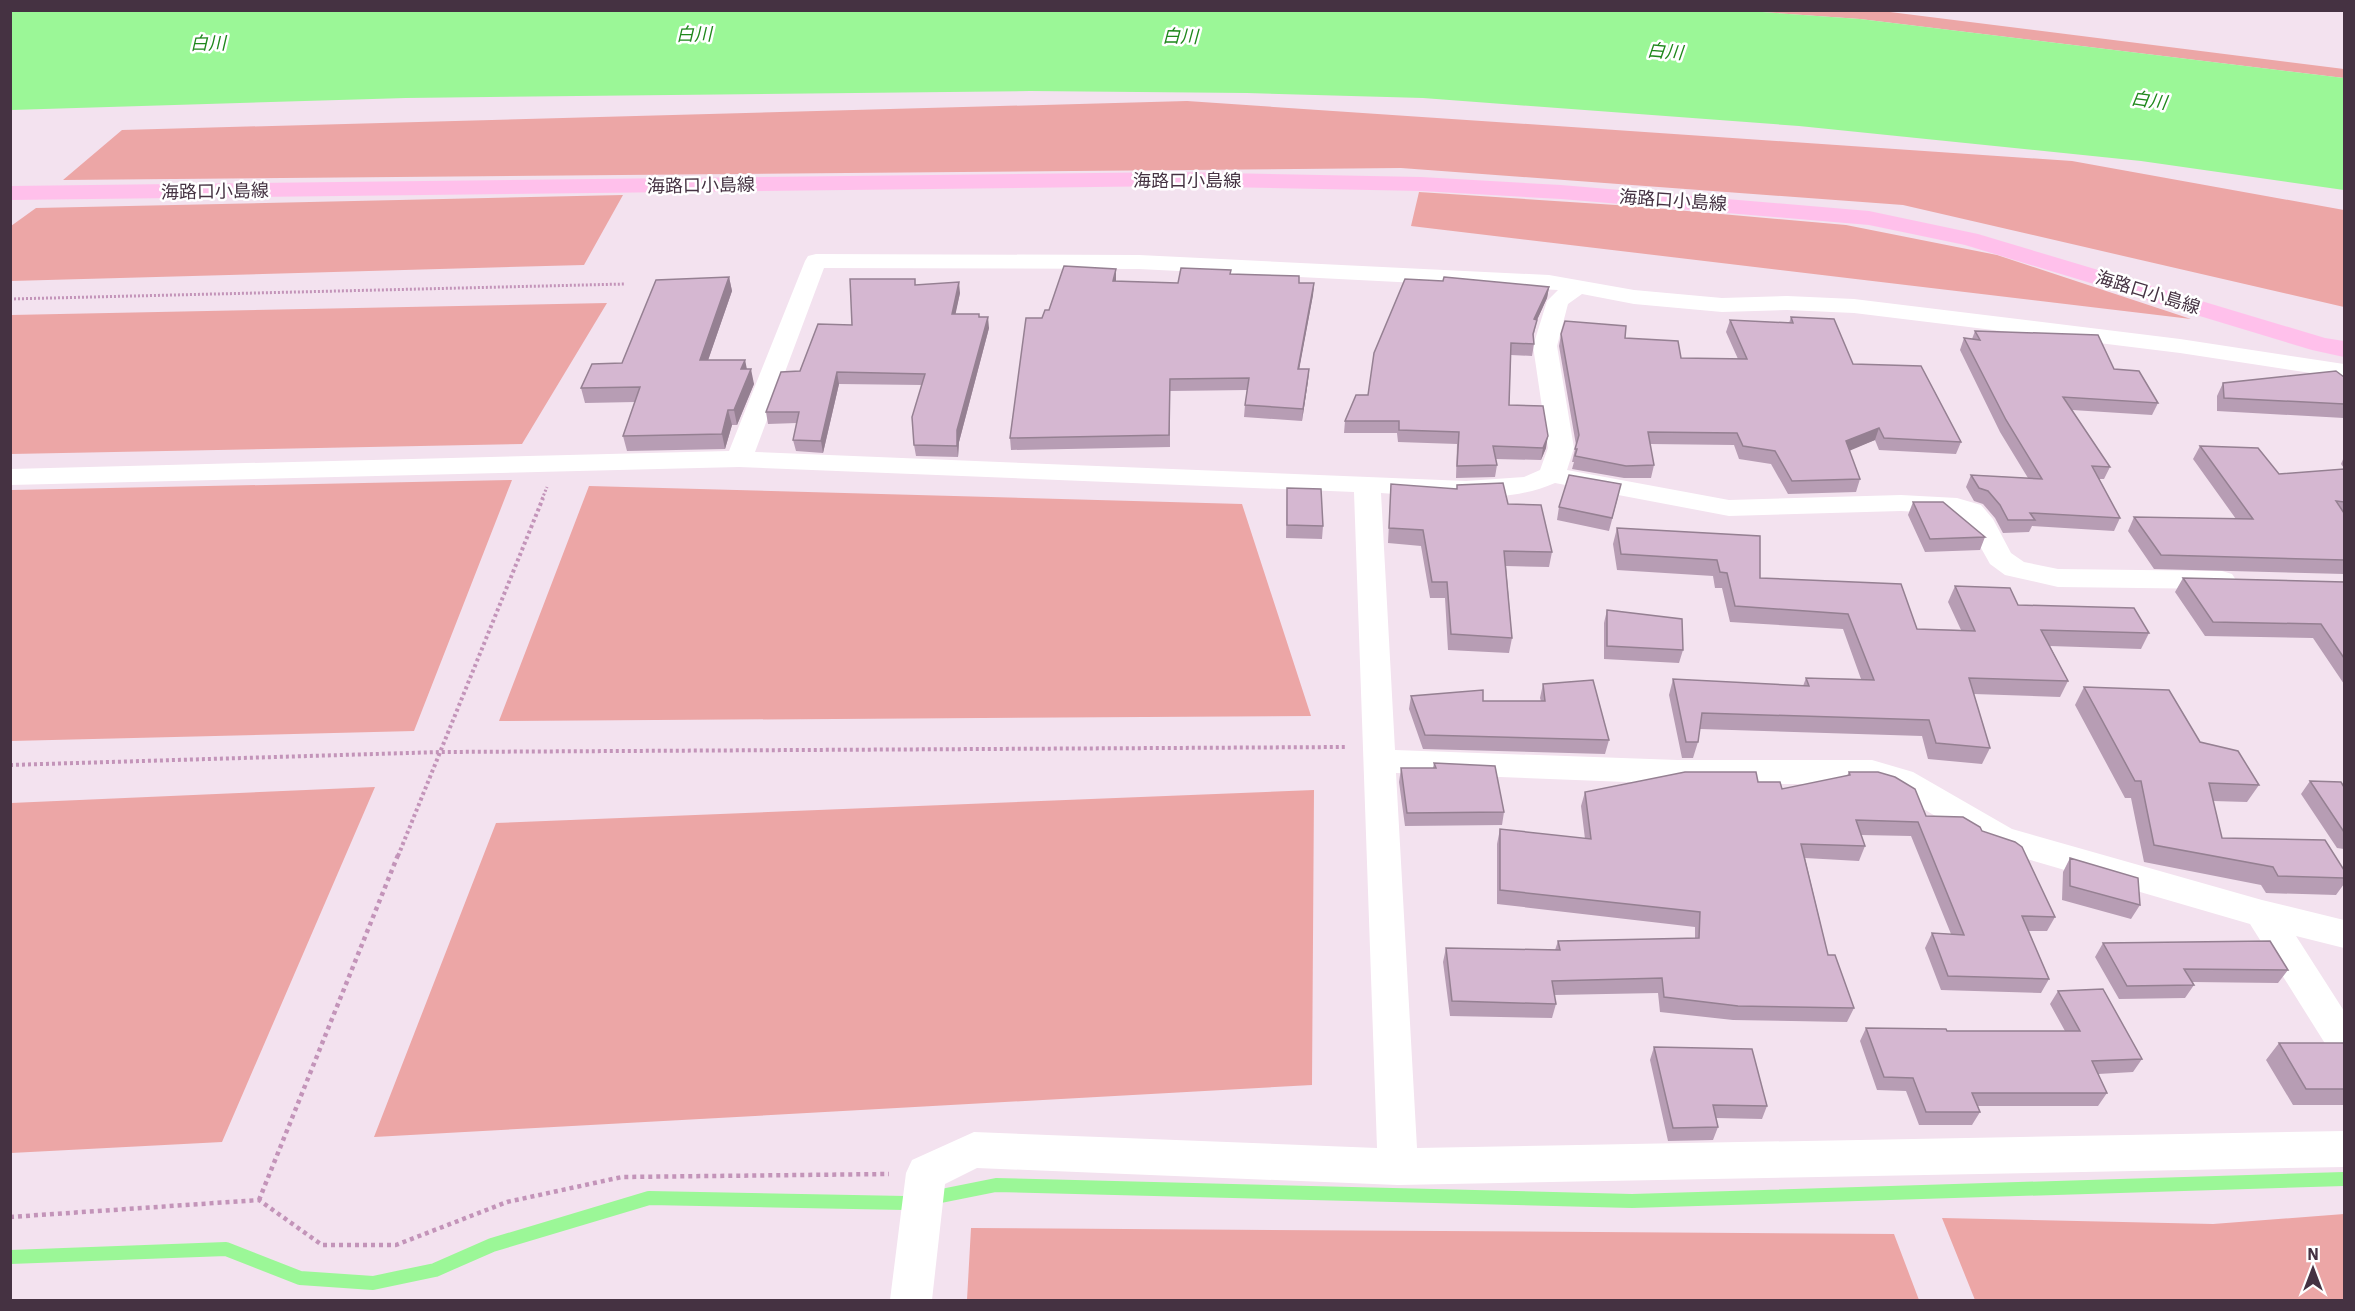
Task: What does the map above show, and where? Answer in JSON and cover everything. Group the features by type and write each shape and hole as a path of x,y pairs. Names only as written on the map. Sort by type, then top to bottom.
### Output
{"main road":[{"name":"海路口小島線","path":"10,193 1175,179 1421,184 1561,192 1765,208 1892,223 1970,239 2321,345 2344,349"}],"street":[{"path":"739,459 816,261 1139,262 1549,282 1634,297 1722,305 1787,303 1854,306 2180,346 2344,371"},
{"path":"1552,476 1561,448 1545,346 1558,301 1578,287"},
{"path":"10,477 739,459 1466,489 1529,485 1552,476 1729,508 1901,503 1957,506 1971,511 1979,519 2000,558 2015,569 2036,575 2058,578 2249,581"},
{"path":"1367,484 1398,1167"},
{"path":"1380,754 1678,772 1872,772 1901,780 2001,839 2262,914 2344,934"},
{"path":"2262,914 2344,1042"},
{"path":"911,1300 926,1173 974,1150 1398,1167 2344,1149"}],"path":[{"path":"10,299 625,284"},
{"path":"259,1200 556,464"},
{"path":"10,765 441,752 1380,754"},
{"path":"10,1217 259,1200 322,1245 396,1245 507,1202 622,1177 926,1173"}],"shaded area":[{"path":"1748,11 1882,11 2344,69 2344,78 1860,19"},
{"path":"1187,101 2072,161 2344,210 2344,307 1903,205 1401,168 63,180 122,130"},
{"path":"1419,192 1631,206 1846,225 1997,255 2191,319 1411,226"},
{"path":"623,195 584,265 11,281 11,226 36,208"},
{"path":"607,303 522,444 11,454 11,315"},
{"path":"512,480 414,731 11,741 11,490"},
{"path":"589,486 1242,504 1311,716 499,721"},
{"path":"375,787 222,1142 11,1153 11,803"},
{"path":"1314,790 1312,1085 374,1137 496,823"},
{"path":"2344,1214 2344,1300 1975,1300 1942,1218 2213,1224"},
{"path":"971,1228 1894,1234 1919,1300 967,1300"}],"water":[{"name":"白川","path":"10,11 1748,11 1860,19 2344,78 2344,190 2141,161 1799,126 1423,98 1247,93 1030,91 406,98 11,110"}],"building":[{"path":"1064,266 1116,269 1113,281 1178,283 1181,268 1231,270 1230,274 1299,276 1299,283 1314,283 1298,369 1309,369 1303,409 1245,405 1249,378 1170,379 1169,435 1010,438 1026,318 1042,318 1045,310 1049,310"},
{"path":"729,277 700,360 745,360 741,369 751,369 734,410 728,410 722,434 623,436 640,387 581,388 592,364 622,363 656,280"},
{"path":"1444,277 1549,287 1534,319 1537,320 1533,334 1534,344 1511,343 1509,405 1543,406 1548,436 1543,448 1493,446 1497,465 1457,466 1459,432 1399,430 1399,421 1345,421 1356,395 1368,395 1374,353 1405,279 1443,281"},
{"path":"850,279 915,279 915,285 959,282 952,314 979,314 979,317 988,317 957,430 957,446 914,445 912,417 925,374 837,372 821,441 793,440 799,412 766,412 781,372 800,371 818,324 852,325"},
{"path":"1791,317 1834,319 1853,364 1921,366 1961,442 1884,438 1879,428 1846,441 1860,479 1792,481 1775,451 1743,446 1737,433 1648,432 1654,465 1626,466 1575,456 1579,435 1561,334 1565,321 1626,326 1625,338 1678,341 1681,358 1747,359 1730,320 1793,323"},
{"path":"1975,331 2098,335 2114,369 2139,371 2158,403 2063,397 2110,467 2092,466 2120,518 2030,513 2035,520 2008,520 2000,505 1988,491 1979,488 1971,475 2042,479 2006,420 1964,338 1980,340"},
{"path":"2336,371 2344,377 2344,404 2224,398 2223,383"},
{"path":"2200,446 2258,448 2279,474 2344,469 2344,502 2336,501 2344,513 2344,560 2161,555 2134,517 2253,519"},
{"path":"1569,475 1621,484 1612,518 1559,507"},
{"path":"1503,483 1508,504 1541,505 1552,552 1504,551 1512,638 1451,634 1447,582 1432,582 1423,530 1389,528 1391,484 1457,489 1457,485"},
{"path":"1287,488 1321,489 1323,526 1287,525"},
{"path":"1913,502 1943,502 1985,537 1930,539"},
{"path":"1617,528 1760,536 1760,578 1901,584 1917,629 1975,631 1955,586 2010,588 2018,605 2134,608 2149,633 2041,630 2068,681 1969,678 1990,748 1936,743 1929,720 1702,713 1698,742 1686,742 1673,679 1809,686 1806,678 1874,680 1848,614 1735,606 1727,573 1720,572 1717,560 1621,554"},
{"path":"2183,578 2344,582 2344,658 2321,624 2213,622"},
{"path":"1607,610 1682,619 1683,650 1607,646"},
{"path":"1593,680 1609,740 1425,735 1411,696 1483,690 1483,701 1545,701 1543,684"},
{"path":"2084,687 2169,690 2200,742 2238,751 2259,785 2209,783 2222,838 2325,840 2344,870 2344,878 2278,876 2273,867 2154,845 2141,781 2135,781"},
{"path":"1434,763 1495,766 1504,812 1407,813 1401,768 1436,768"},
{"path":"1685,772 1756,772 1758,782 1780,782 1782,789 1850,775 1849,772 1878,772 1895,777 1915,789 1926,816 1963,817 1980,827 1982,831 2015,842 2022,847 2055,917 2022,916 2049,979 1948,976 1932,933 1964,935 1918,822 1856,820 1865,846 1801,844 1828,955 1835,955 1854,1008 1738,1006 1664,997 1662,978 1552,981 1556,1004 1452,1001 1446,948 1560,950 1558,941 1699,938 1700,912 1500,890 1500,829 1591,839 1585,792"},
{"path":"2310,781 2341,782 2344,787 2344,832"},
{"path":"2070,858 2138,878 2140,905 2070,886"},
{"path":"2270,941 2288,970 2184,969 2194,985 2127,986 2103,943"},
{"path":"2103,989 2142,1059 2092,1061 2107,1093 1972,1093 1980,1112 1926,1112 1913,1078 1884,1077 1866,1028 1946,1029 1947,1031 2080,1031 2058,991"},
{"path":"2279,1043 2344,1043 2344,1089 2306,1089"},
{"path":"1654,1047 1752,1049 1767,1106 1713,1105 1718,1127 1673,1128"}],"waterway":[{"path":"931,1198 996,1185 1632,1201 2344,1179"},
{"path":"10,1257 226,1249 300,1278 373,1283 435,1270 492,1245 649,1198 905,1203 915,1201"}]}
